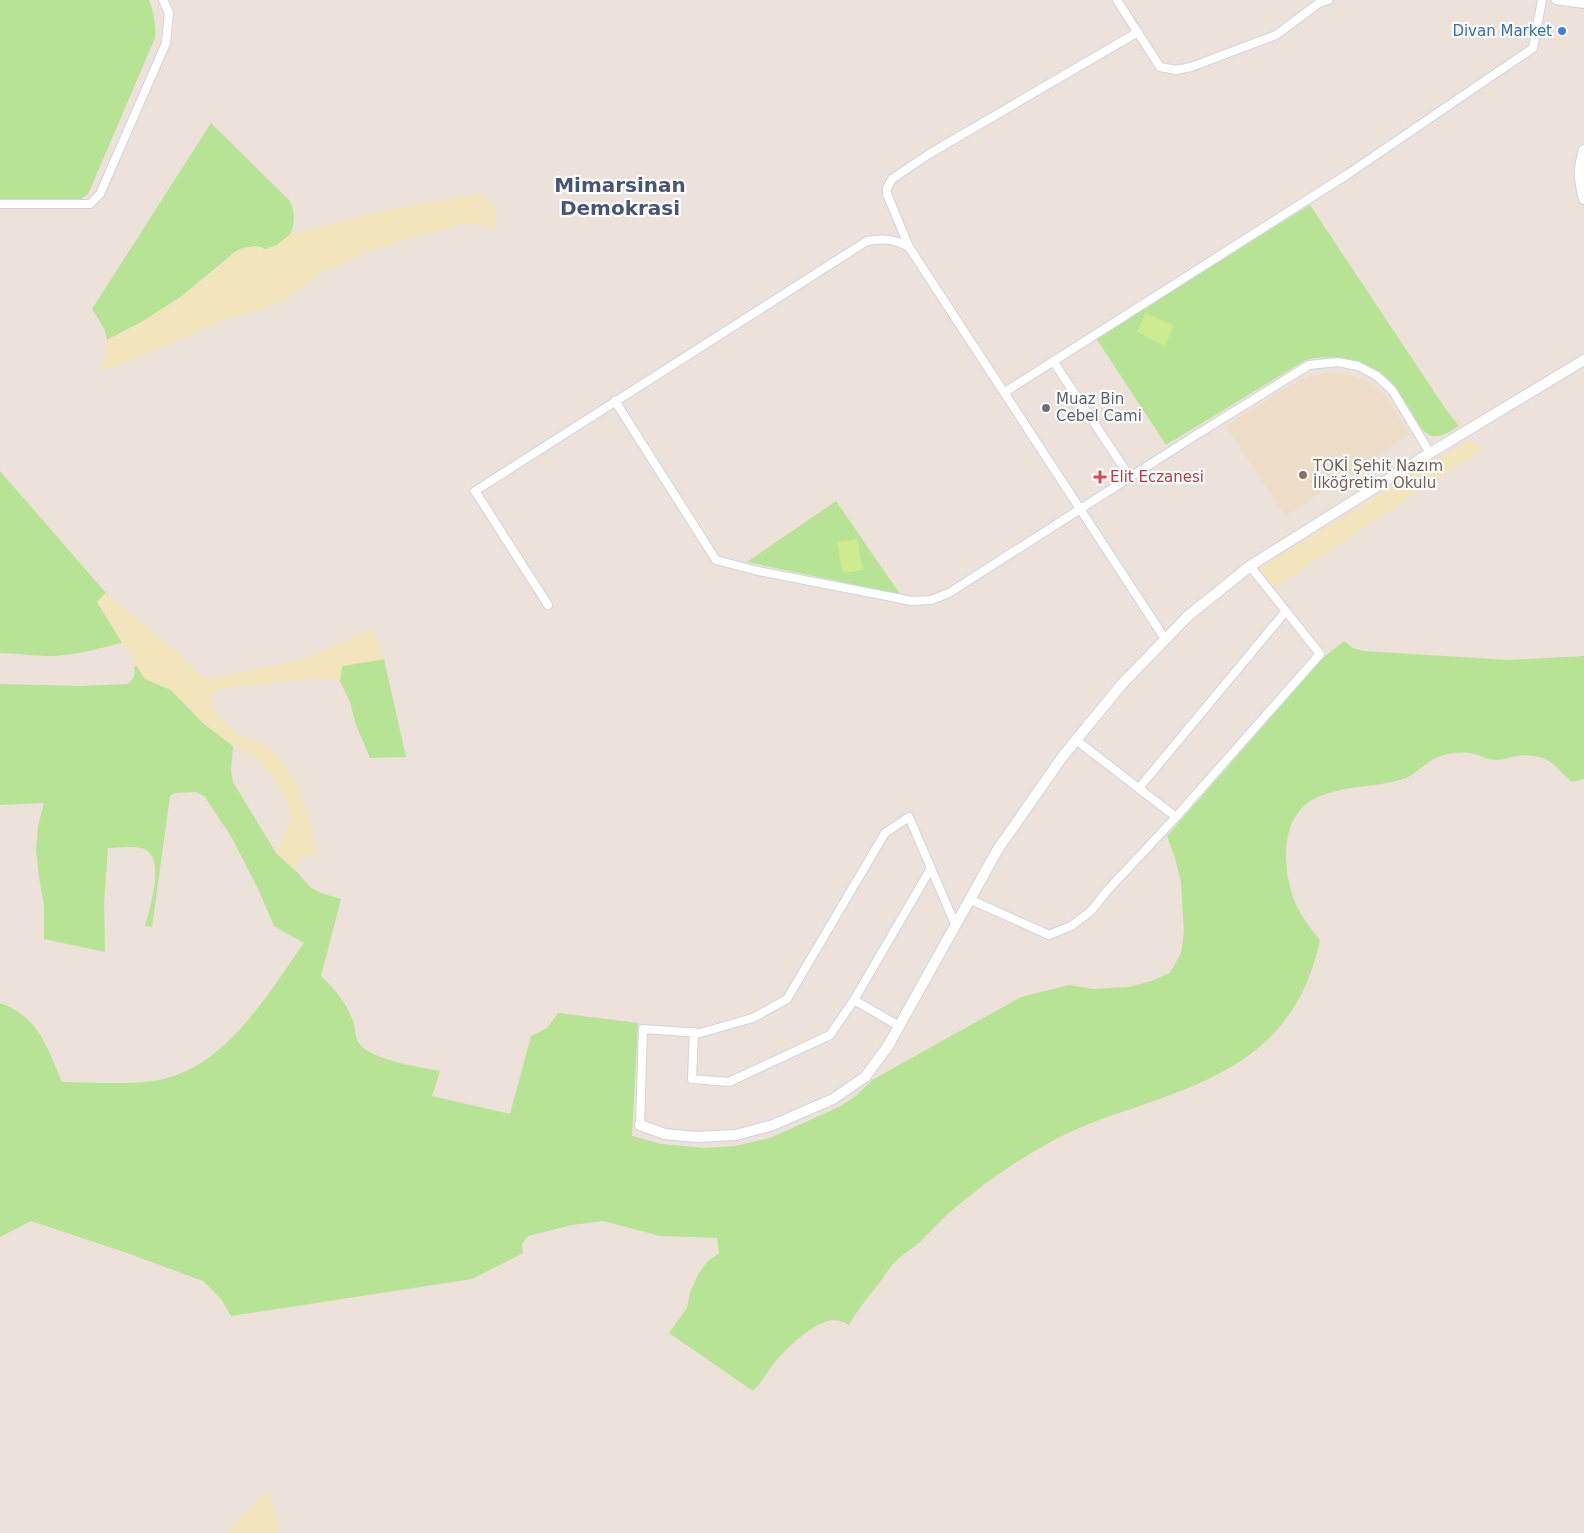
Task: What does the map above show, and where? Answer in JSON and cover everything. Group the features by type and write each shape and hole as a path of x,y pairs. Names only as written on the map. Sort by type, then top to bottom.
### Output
{"street":[{"path":"0,204 90,204 100,194 166,43 169,13 163,0"},
{"path":"1117,0 1160,67 1176,70 1191,67 1276,36 1318,1 1328,0"},
{"path":"1005,392 1348,174 1533,48 1542,0"},
{"path":"1556,0 1584,4"},
{"path":"1138,32 929,154 892,179 887,188 887,194 909,247 1165,639"},
{"path":"1584,150 1579,167 1580,184 1584,199"},
{"path":"548,605 475,491 867,241 881,238 896,240 909,247"},
{"path":"955,924 909,817 885,833 787,999 753,1018 700,1032 643,1029 640,1126 665,1134 696,1137 736,1135 773,1125 833,1099 865,1077 888,1046 998,849 1076,740 1122,684 1188,616 1250,566 1430,453 1584,360"},
{"path":"1053,361 1130,477"},
{"path":"614,401 716,560 758,571 912,601 931,600 949,593 1130,477 1309,366 1338,362 1358,366 1377,376 1392,390 1430,453"},
{"path":"969,899 1049,935 1071,926 1090,911 1320,654 1250,566"},
{"path":"1139,788 1286,611"},
{"path":"1076,740 1176,817"},
{"path":"694,1032 692,1079 729,1082 830,1035 854,1000 931,868"},
{"path":"854,1000 899,1026"}],"shaded area":[{"name":"TOKİ Şehit Nazım İlköğretim Okulu","path":"1328,372 1350,375 1365,380 1383,393 1410,434 1285,516 1226,426 1300,379"}],"green space":[{"path":"0,0 149,0 151,5 155,23 155,38 89,192 82,199 72,203 48,206 0,205"},
{"path":"211,123 289,200 294,215 292,230 283,243 276,247 264,249 251,247 236,251 182,296 145,320 107,340 104,328 92,309"},
{"path":"1310,205 1447,411 1459,426 1440,436 1431,436 1422,429 1389,380 1380,373 1360,363 1326,357 1304,361 1166,445 1096,338"},
{"path":"1146,313 1174,326 1165,346 1137,332"},
{"path":"0,471 106,593 97,602 122,643 85,652 57,656 0,653"},
{"path":"836,501 900,594 747,562"},
{"path":"857,539 863,570 843,573 837,542"},
{"path":"1344,641 1353,648 1363,651 1509,660 1584,656 1584,779 1572,782 1552,763 1545,759 1528,755 1494,760 1470,753 1456,753 1438,757 1406,778 1389,783 1324,794 1303,807 1294,818 1289,831 1286,845 1286,860 1291,889 1297,907 1320,940 1311,973 1298,1001 1281,1025 1262,1045 1239,1062 1213,1077 1073,1131 1047,1144 1003,1171 945,1216 920,1242 896,1261 849,1325 841,1321 827,1321 800,1337 784,1352 753,1391 669,1333 687,1308 690,1292 699,1273 708,1261 719,1253 717,1238 660,1236 603,1221 572,1225 528,1236 522,1244 523,1253 472,1279 231,1316 221,1299 203,1281 130,1254 31,1221 0,1237 0,1003 24,1016 33,1025 46,1045 62,1082 119,1083 153,1081 178,1074 201,1063 222,1047 258,1007 304,943 274,926 259,891 232,838 205,797 196,792 174,793 170,796 152,927 145,926 155,884 154,862 151,854 144,849 136,847 108,848 104,902 105,952 44,939 44,906 36,850 38,826 44,803 0,805 0,684 79,686 127,684 134,677 134,667 137,666 145,679 171,690 202,722 233,746 231,770 233,782 276,853 310,887 321,893 341,899 321,976 345,1004 354,1024 357,1040 362,1047 382,1058 440,1071 432,1096 510,1114 531,1036 547,1028 558,1013 638,1023 632,1136 661,1144 705,1148 735,1146 770,1138 839,1107 857,1095 872,1080 1021,997 1069,985 1093,989 1129,987 1170,973 1181,953 1184,932 1181,882 1167,836 1324,657"},
{"path":"384,659 406,757 370,758 356,725 350,702 340,681 342,666"}],"sand":[{"path":"480,194 489,201 496,214 495,231 481,225 464,224 372,251 325,271 283,301 263,310 227,319 164,347 99,372 105,359 107,340 145,320 182,296 240,249 255,246 265,249 277,245 289,235 322,226 387,210"},
{"path":"1469,440 1483,450 1271,590 1256,570"},
{"path":"106,593 192,665 198,674 208,679 309,658 372,628 384,659 342,666 340,681 319,678 244,686 217,690 211,696 214,709 223,721 241,735 267,747 281,761 296,783 306,806 318,856 308,854 300,858 296,866 297,872 276,853 291,815 284,796 271,773 255,757 233,746 202,722 171,690 145,679 97,602"},
{"path":"268,1491 275,1511 278,1533 225,1533"}],"place":[{"name":"Divan Market","path":"1562,31"},
{"name":"Muaz Bin Cebel Cami","path":"1046,408"},
{"name":"TOKİ Şehit Nazım İlköğretim Okulu","path":"1303,475"},
{"name":"Elit Eczanesi","path":"1100,477"}],"district":[{"name":"Mimarsinan Demokrasi","path":"620,196"}]}
